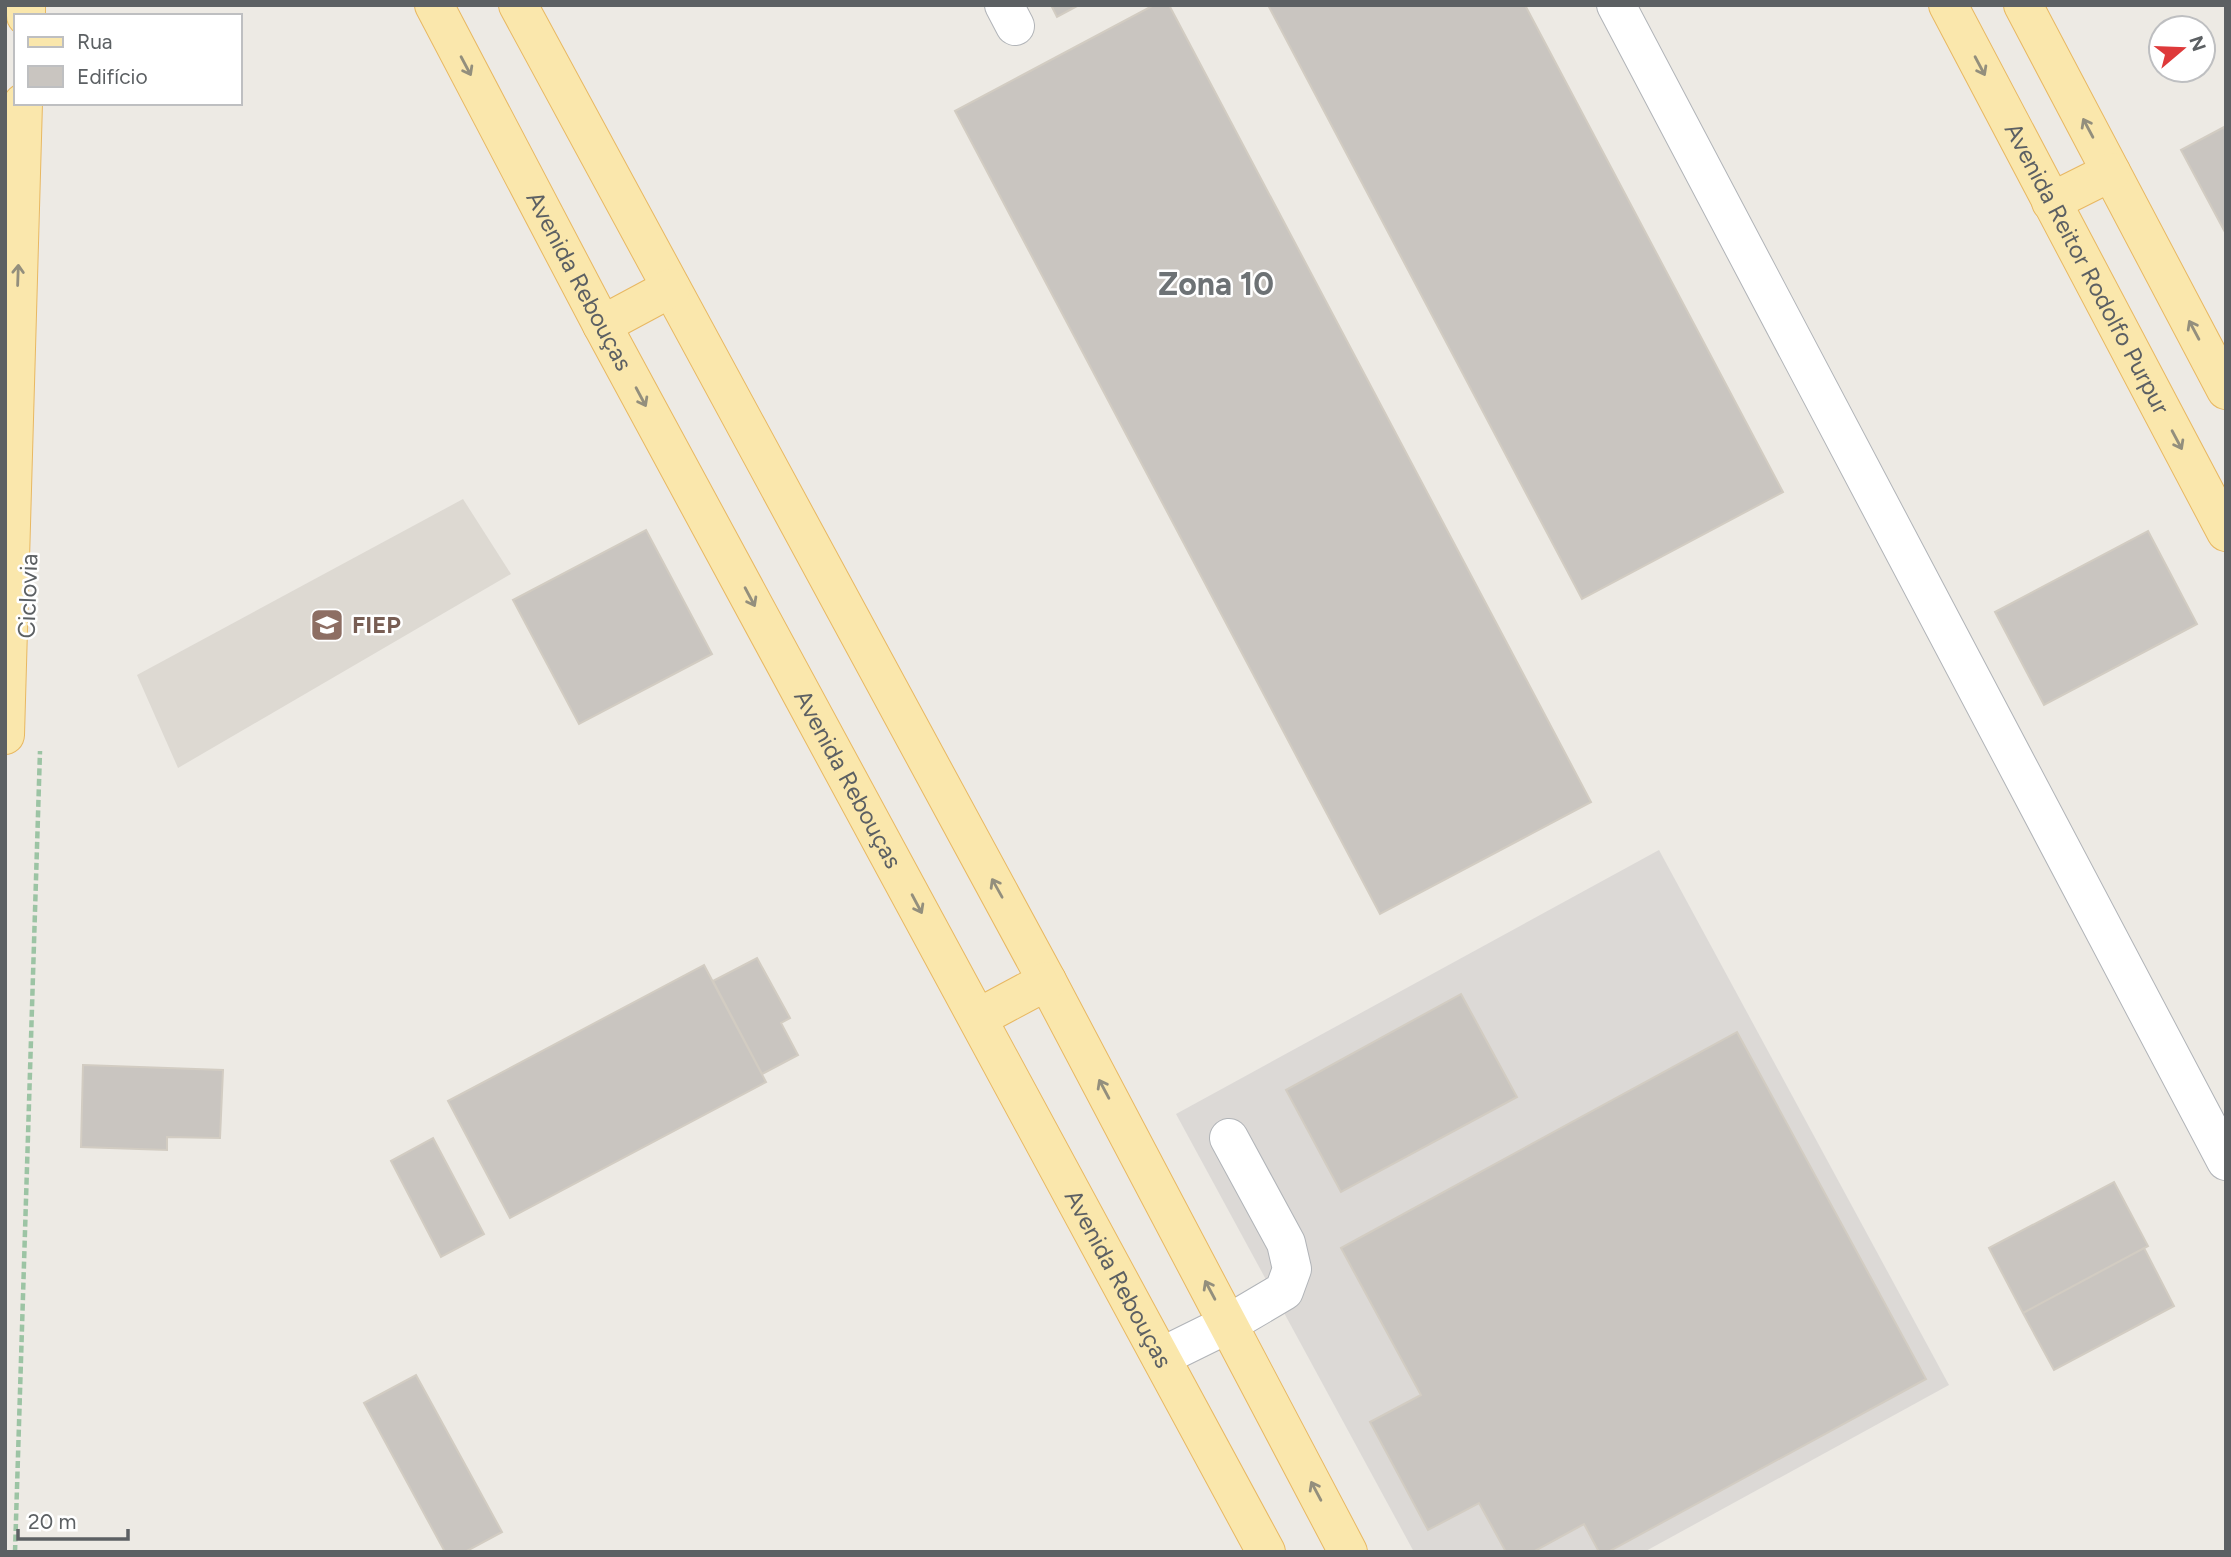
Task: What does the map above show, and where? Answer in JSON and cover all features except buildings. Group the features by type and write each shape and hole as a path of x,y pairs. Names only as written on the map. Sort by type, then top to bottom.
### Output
{"main road":[{"name":"Avenida Rebouças","path":"434,5 602,325 1266,1552"},
{"path":"518,5 1047,981 1348,1552"},
{"name":"Avenida Reitor Rodolfo Purpur","path":"1948,5 2226,532"},
{"path":"2023,5 2226,390"},
{"path":"23,105 23,739"},
{"path":"2051,202 2111,172"},
{"path":"602,325 671,288"},
{"path":"978,1018 1047,981"}],"lane":[{"path":"1616,5 2226,1161"},
{"path":"1161,1357 1228,1324 1283,1291 1292,1269 1286,1243 1229,1138"}],"path":[{"path":"15,1552 23,739"}],"shaded area":[{"name":"FIEP","path":"463,499 511,574 178,768 137,675"},
{"path":"1659,850 1949,1385 1644,1552 1414,1552 1176,1114"}],"place":[{"name":"FIEP","path":"327,625"}],"district":[{"name":"Zona 10","path":"1216,284"}]}
